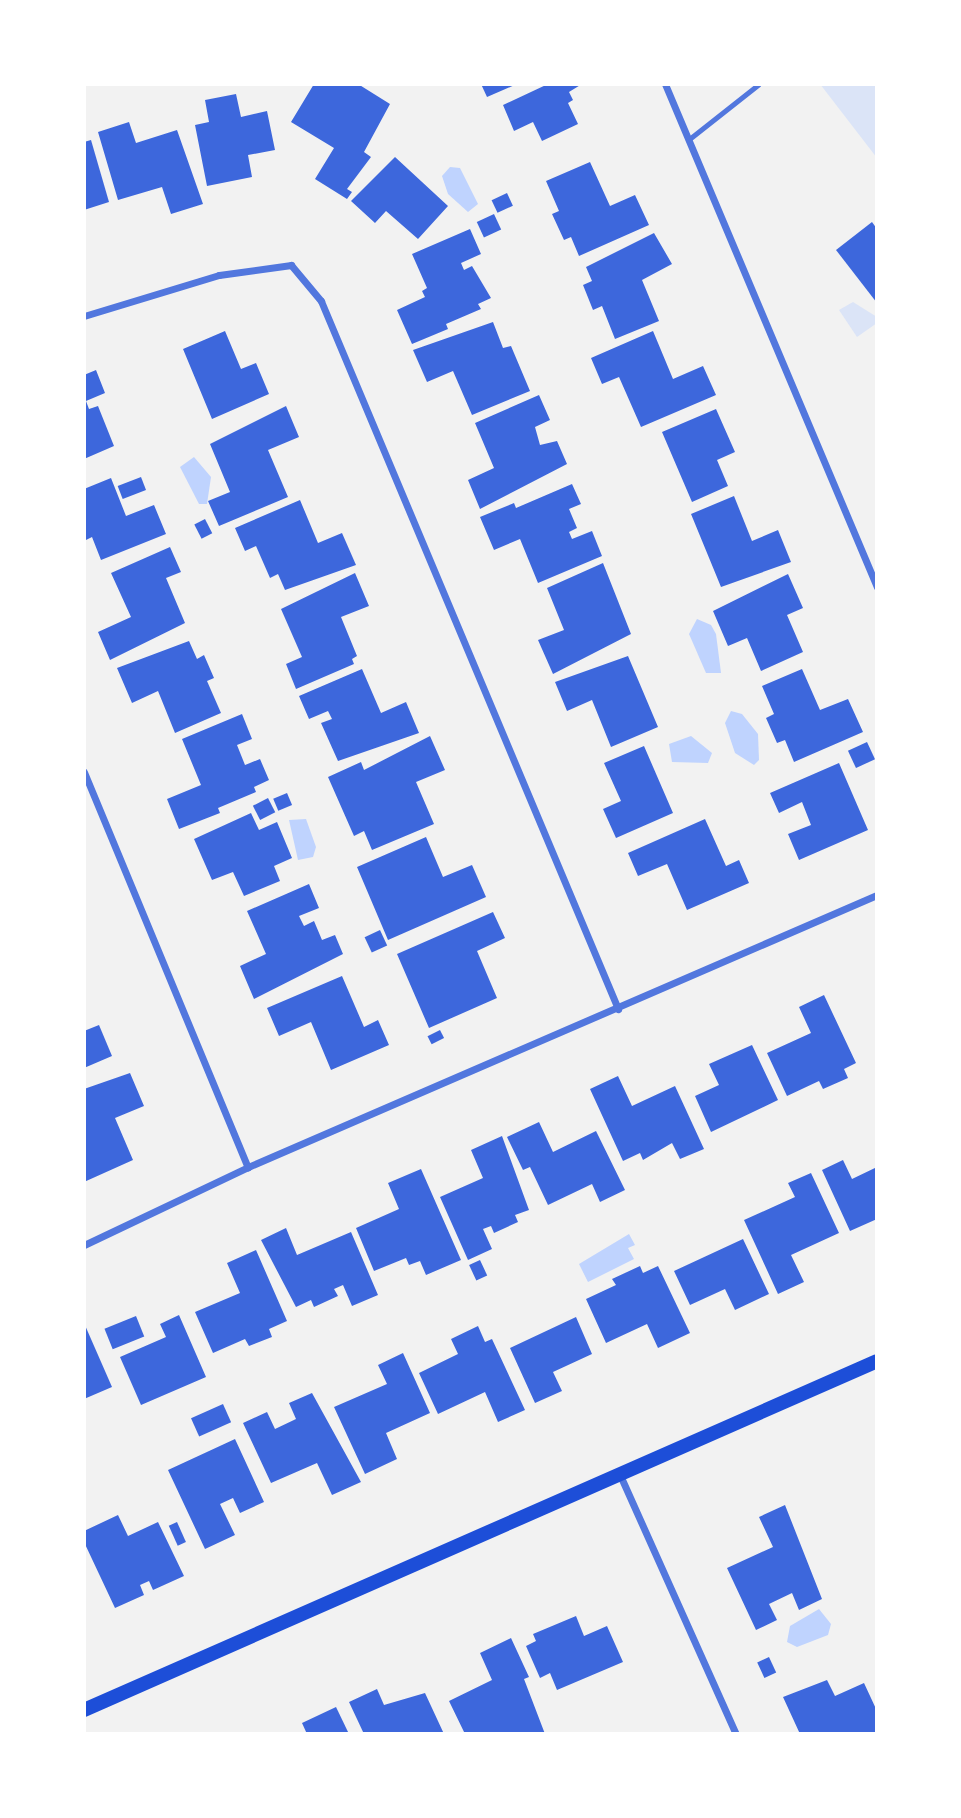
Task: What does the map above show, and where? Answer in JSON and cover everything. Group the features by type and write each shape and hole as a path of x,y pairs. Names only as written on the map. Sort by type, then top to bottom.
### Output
{"main road":[{"path":"84,1710 877,1361"}],"street":[{"path":"665,84 877,587"},
{"path":"84,316 219,275 291,265 321,301 618,1009"},
{"path":"84,772 248,1167"},
{"path":"84,1245 248,1167 877,895"},
{"path":"620,1475 737,1734"}],"lane":[{"path":"688,140 759,84"}],"shaded area":[{"path":"820,84 877,84 877,158"},
{"path":"853,302 877,317 877,323 857,337 839,310"}],"water":[{"path":"450,167 460,168 478,204 468,212 448,194 442,176"},
{"path":"194,457 211,477 207,504 199,504 180,467"},
{"path":"697,619 711,625 716,634 721,673 706,673 689,634"},
{"path":"731,711 742,714 758,734 759,760 754,765 735,753 725,723"},
{"path":"691,736 712,753 708,763 672,762 669,744"},
{"path":"306,819 316,847 313,857 298,860 289,820"},
{"path":"629,1234 635,1245 628,1248 634,1259 588,1282 579,1264"},
{"path":"819,1609 831,1624 828,1635 797,1647 787,1642 790,1626"}],"building":[{"path":"314,84 358,84 390,104 364,152 371,157 347,189 352,192 347,199 315,179 334,148 291,122"},
{"path":"481,84 517,84 487,97"},
{"path":"548,84 582,84 569,92 573,100 568,103 578,124 542,141 533,122 514,131 503,105"},
{"path":"236,94 241,117 267,111 275,150 248,155 252,177 207,186 195,125 209,122 205,100"},
{"path":"129,122 136,143 177,130 203,204 171,214 162,187 118,200 98,132"},
{"path":"91,140 109,202 84,210 84,142"},
{"path":"395,157 448,206 418,239 386,211 375,223 351,201"},
{"path":"590,162 610,206 635,195 649,225 579,256 571,237 564,240 552,214 559,211 546,181"},
{"path":"507,193 513,206 498,213 492,200"},
{"path":"494,214 501,229 484,237 477,222"},
{"path":"872,222 877,229 877,303 836,250"},
{"path":"470,229 481,254 461,263 464,270 472,266 491,298 478,304 481,309 446,324 448,329 412,344 397,310 425,297 422,291 427,288 412,254"},
{"path":"654,233 672,264 642,280 659,321 615,339 602,306 593,310 583,285 592,281 586,267"},
{"path":"493,322 503,348 511,346 530,391 472,415 453,371 427,382 413,350"},
{"path":"225,331 241,369 256,363 269,394 212,419 183,349"},
{"path":"653,331 673,379 703,366 716,395 641,427 619,377 602,384 591,358"},
{"path":"96,370 105,393 86,401 89,409 98,406 114,446 84,459 84,375"},
{"path":"539,395 550,420 535,427 540,445 557,441 567,464 480,509 468,480 494,468 475,423"},
{"path":"286,406 299,437 268,450 288,497 219,526 208,501 230,492 210,444"},
{"path":"716,409 735,452 717,460 728,486 692,502 662,432"},
{"path":"141,477 146,490 123,499 118,486"},
{"path":"111,478 126,516 154,505 166,534 101,560 92,537 86,540 84,534 84,489"},
{"path":"572,484 581,504 569,509 577,528 569,532 572,539 592,531 602,556 538,583 520,539 494,550 480,517 514,503 516,508"},
{"path":"734,496 752,541 778,530 791,562 721,587 691,514"},
{"path":"300,500 318,543 342,533 356,565 285,590 278,574 270,578 256,546 245,551 235,528"},
{"path":"205,519 212,533 202,539 194,524"},
{"path":"170,547 181,572 166,578 185,623 110,660 98,632 131,617 111,573"},
{"path":"603,563 631,634 553,674 538,640 564,630 547,588"},
{"path":"355,573 369,606 341,617 357,656 352,659 354,664 296,689 286,664 302,657 281,609"},
{"path":"788,574 803,608 787,615 803,652 761,671 747,638 728,646 713,611"},
{"path":"189,641 197,659 204,655 214,678 207,681 221,713 175,733 158,691 132,703 117,668"},
{"path":"628,656 658,727 611,747 592,700 567,711 555,682"},
{"path":"362,669 381,713 406,702 419,733 338,761 321,723 332,719 328,711 309,719 299,696"},
{"path":"802,669 820,710 848,699 863,732 794,762 785,740 777,743 766,718 774,714 762,686"},
{"path":"242,714 252,739 237,745 245,765 260,759 269,780 254,787 256,792 218,808 220,813 179,829 167,799 201,785 182,739"},
{"path":"430,736 445,770 416,782 434,824 372,850 364,831 354,836 328,777 361,762 364,770"},
{"path":"867,742 875,759 856,768 848,751"},
{"path":"644,746 673,813 616,838 603,809 621,801 604,763"},
{"path":"839,763 868,830 799,860 788,834 811,825 802,802 779,813 770,793"},
{"path":"287,793 292,805 278,811 273,799"},
{"path":"268,798 275,812 260,820 253,806"},
{"path":"251,813 259,830 277,822 292,858 274,866 280,881 244,896 233,872 212,880 194,839"},
{"path":"705,819 726,866 739,860 749,883 687,910 667,864 638,876 628,853"},
{"path":"426,837 443,877 472,865 486,897 388,940 357,867"},
{"path":"309,884 319,908 299,916 304,926 314,921 322,940 335,935 343,954 254,999 240,966 266,954 247,911"},
{"path":"493,912 505,938 477,951 497,998 429,1028 397,954"},
{"path":"380,930 387,945 372,953 365,937"},
{"path":"342,976 364,1027 378,1020 389,1045 331,1070 311,1022 279,1036 267,1008"},
{"path":"824,995 856,1063 844,1069 848,1078 823,1089 819,1081 787,1096 767,1053 811,1033 799,1007"},
{"path":"99,1025 112,1056 84,1068 84,1031"},
{"path":"440,1030 444,1038 432,1044 428,1036"},
{"path":"752,1045 778,1100 711,1132 695,1096 719,1085 709,1064"},
{"path":"130,1073 144,1106 115,1118 133,1160 84,1182 84,1089"},
{"path":"618,1076 632,1106 675,1086 704,1149 680,1159 672,1143 643,1160 640,1153 623,1161 590,1089"},
{"path":"539,1122 553,1152 596,1131 625,1190 600,1202 592,1184 548,1205 530,1167 523,1170 507,1137"},
{"path":"502,1136 529,1210 515,1215 518,1222 494,1233 491,1226 483,1229 492,1249 468,1260 440,1197 483,1178 471,1150"},
{"path":"843,1160 852,1179 877,1167 877,1219 850,1231 822,1170"},
{"path":"421,1169 461,1260 426,1275 420,1261 409,1265 406,1258 374,1271 356,1228 399,1209 388,1183"},
{"path":"811,1173 839,1233 791,1255 804,1282 778,1294 744,1220 795,1197 788,1183"},
{"path":"286,1228 297,1255 351,1232 378,1295 352,1306 343,1285 334,1289 338,1296 314,1307 311,1300 296,1307 261,1240"},
{"path":"743,1239 769,1294 735,1310 725,1289 690,1305 674,1271"},
{"path":"256,1250 287,1321 269,1329 272,1337 249,1346 245,1339 213,1353 195,1312 240,1293 227,1263"},
{"path":"480,1260 487,1275 476,1280 469,1265"},
{"path":"640,1266 643,1273 658,1266 690,1333 658,1348 647,1324 606,1343 586,1299 616,1285 612,1279"},
{"path":"179,1315 206,1377 141,1405 120,1357 166,1337 160,1324"},
{"path":"136,1316 144,1336 113,1349 104,1329"},
{"path":"576,1317 592,1354 553,1372 562,1391 535,1403 510,1348"},
{"path":"84,1323 112,1387 84,1399"},
{"path":"478,1326 485,1342 492,1339 525,1410 498,1422 485,1392 438,1414 419,1373 458,1354 451,1339"},
{"path":"403,1353 430,1413 386,1433 397,1459 365,1474 334,1407 387,1384 378,1365"},
{"path":"312,1393 361,1482 332,1495 317,1463 271,1483 243,1423 267,1412 275,1429 296,1419 289,1403"},
{"path":"223,1404 231,1422 199,1437 191,1418"},
{"path":"235,1439 264,1502 240,1513 233,1498 220,1504 235,1535 205,1549 168,1470"},
{"path":"785,1505 822,1599 799,1610 792,1593 769,1604 777,1620 756,1630 727,1568 773,1547 759,1517"},
{"path":"118,1515 128,1536 158,1522 184,1576 153,1590 149,1581 140,1585 144,1595 115,1608 84,1542 84,1531"},
{"path":"177,1522 186,1542 178,1546 169,1526"},
{"path":"576,1616 584,1636 607,1626 623,1662 557,1690 550,1673 540,1678 526,1646 536,1641 533,1634"},
{"path":"511,1638 529,1677 524,1679 545,1734 465,1734 449,1701 492,1680 480,1653"},
{"path":"769,1657 776,1672 764,1678 757,1662"},
{"path":"827,1680 835,1696 864,1683 877,1711 877,1734 800,1734 783,1697"},
{"path":"377,1689 384,1705 425,1693 444,1734 364,1734 349,1702"},
{"path":"336,1707 349,1734 307,1734 302,1723"}]}
